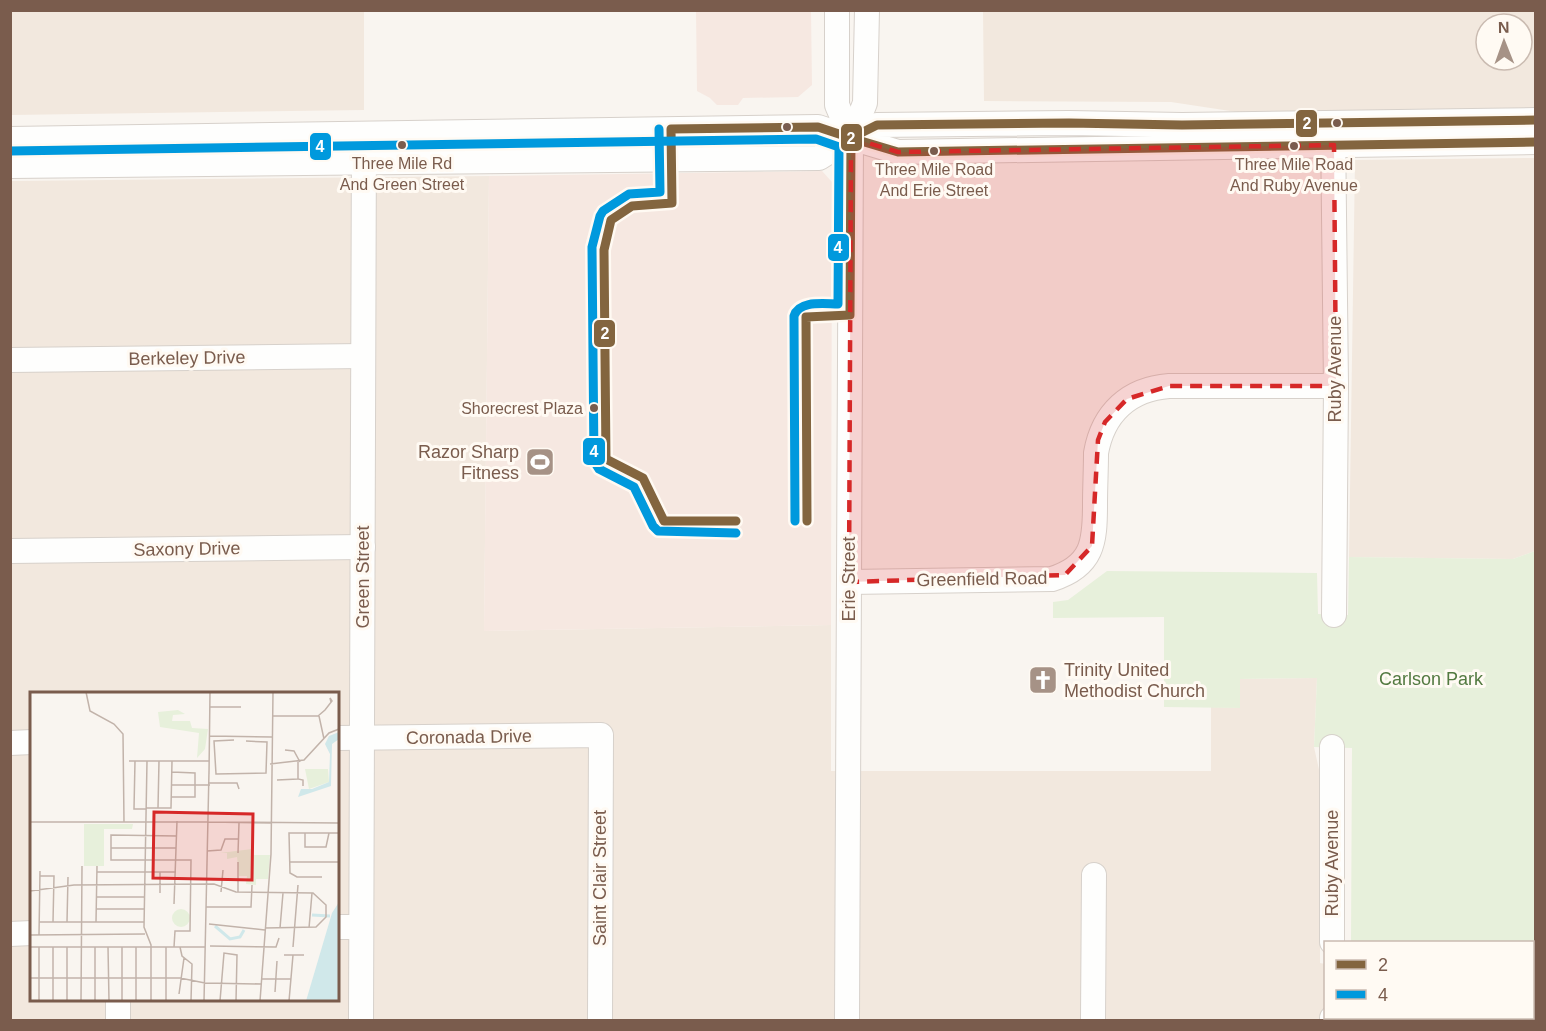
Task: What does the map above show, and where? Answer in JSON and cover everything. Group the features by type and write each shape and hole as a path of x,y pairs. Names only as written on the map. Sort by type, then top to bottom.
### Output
{"street":[{"name":"Erie Street","path":"837,10 837,105 850,138 847,1020"},
{"name":"Erie Street","path":"850,138 865,103 867,10"},
{"path":"10,139 818,127 898,152 1334,134 1536,120"},
{"name":"Green Street","path":"361,1020 364,134"},
{"path":"1334,134 1536,142"},
{"name":"Ruby Avenue","path":"1334,134 1336,386 1334,615"},
{"path":"10,166 819,158 850,138"},
{"name":"Berkeley Drive","path":"10,360 363,356"},
{"name":"Greenfield Road","path":"849,582 1052,579 1065,575 1081,563 1092,546 1095,533 1098,440 1106,422 1117,407 1127,399 1138,392 1169,386 1336,386"},
{"name":"Saxony Drive","path":"10,551 363,547"},
{"name":"Coronada Drive","path":"339,738 601,735"},
{"name":"Saint Clair Street","path":"600,1020 601,735"},
{"path":"10,743 30,742"},
{"name":"Ruby Avenue","path":"1332,747 1332,941"},
{"path":"1093,1020 1094,875"},
{"path":"339,927 361,927"},
{"path":"10,933 30,933"},
{"path":"118,1001 118,1020"}],"highlighted area":[{"path":"851,138 898,152 1334,145 1336,386 1169,386 1127,399 1105,422 1098,440 1092,546 1065,575 849,582"}],"shaded area":[{"path":"10,11 364,11 364,110 11,115"},
{"path":"696,11 811,11 812,85 798,97 743,98 738,105 717,105 697,91"},
{"path":"983,11 1535,11 1535,115 1250,114 1171,102 984,101"},
{"path":"1535,158 1535,551 1513,559 1349,557 1355,160"},
{"path":"822,171 832,182 831,625 484,631 489,176"},
{"path":"489,176 484,631 831,625 831,771 1211,771 1211,707 1240,708 1240,679 1317,678 1314,747 1320,774 1320,963 1324,964 1324,1019 1470,1019 1470,1020 11,1020 10,181"}],"green space":[{"name":"Carlson Park","path":"1535,551 1535,1020 1470,1020 1534,1019 1534,941 1351,941 1352,748 1314,747 1317,678 1240,679 1240,708 1164,707 1164,617 1053,618 1053,602 1068,600 1107,571 1317,573 1318,614 1348,615 1349,557 1513,559"}],"transit line":[{"name":"2","path":"1536,120 1182,125 1069,123 877,125 851,138 898,152 1536,142"},
{"name":"2","path":"736,521 664,521 643,478 606,459 604,250 611,220 632,206 672,203 671,129 818,127 851,138 850,315 806,317 807,521"},
{"name":"4","path":"659,129 660,192 629,194 603,211 592,247 594,461 599,469 634,487 653,526 658,531 736,533"},
{"name":"4","path":"10,151 816,139 839,147 838,304 806,305 801,307 794,316 795,521"}],"place":[{"name":"Three Mile Rd And Green Street","path":"402,145"},
{"name":"Three Mile Road And Ruby Avenue","path":"1294,146"},
{"name":"Three Mile Road And Erie Street","path":"934,151"},
{"name":"Shorecrest Plaza","path":"594,408"},
{"name":"Razor Sharp Fitness","path":"540,462"},
{"name":"Trinity United Methodist Church","path":"1043,680"}]}
